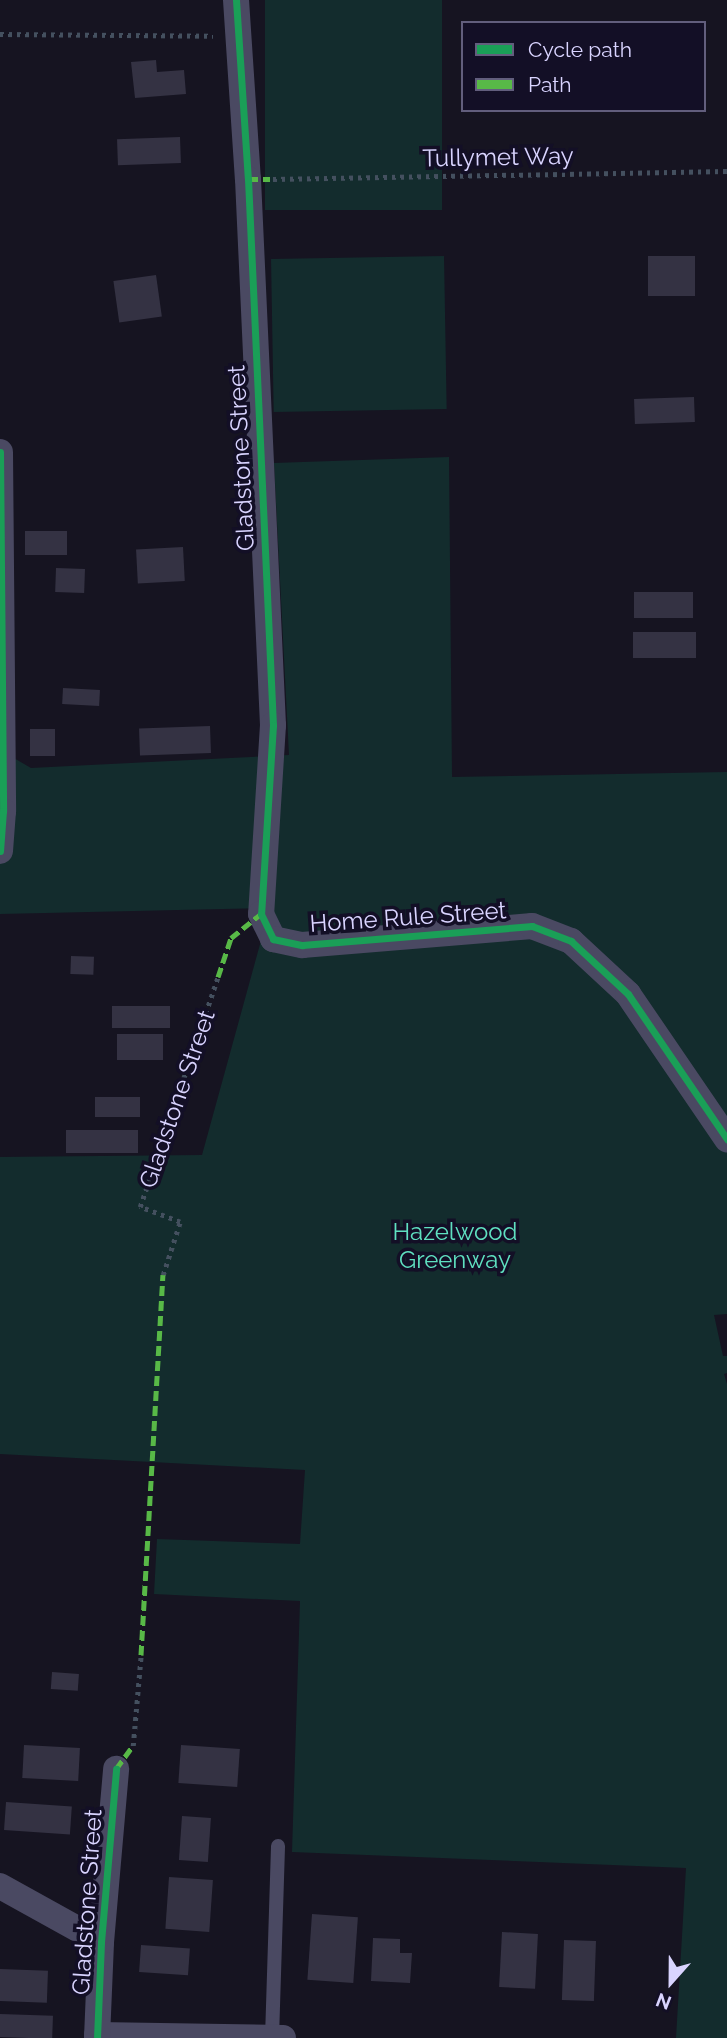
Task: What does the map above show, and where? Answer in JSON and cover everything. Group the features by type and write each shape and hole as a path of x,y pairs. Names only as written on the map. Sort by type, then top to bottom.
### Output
{"street":[{"name":"Gladstone Street","path":"236,0 248,178 273,725 261,914"},
{"path":"0,452 3,811 0,851"},
{"name":"Home Rule Street","path":"261,914 273,939 302,945 532,926 571,941 628,994 727,1139"},
{"name":"Gladstone Street","path":"97,2037 101,1942 116,1769"},
{"path":"0,1886 101,1942"},
{"path":"97,2037 283,2038"}],"lane":[{"path":"272,2038 278,1846"}],"path":[{"path":"0,34 226,37"},
{"path":"133,1746 141,1655"}],"green space":[{"path":"265,0 442,0 442,210 265,210"},
{"path":"444,256 447,409 274,412 271,259"},
{"name":"Hazelwood Greenway","path":"449,457 452,777 727,772 727,1314 714,1315 723,1356 727,1356 727,1373 724,1374 727,1384 727,2038 676,2038 686,1868 292,1852 300,1601 154,1594 157,1539 300,1544 305,1470 0,1454 0,1157 202,1155 270,908 0,914 0,750 31,768 289,755 274,463"}],"building":[{"path":"156,60 157,72 184,70 186,94 135,98 131,62"},
{"path":"180,137 181,163 118,165 117,139"},
{"path":"648,256 695,256 695,296 648,296"},
{"path":"156,275 162,317 119,323 113,281"},
{"path":"694,397 695,422 635,424 634,399"},
{"path":"25,531 67,531 67,555 25,555"},
{"path":"183,547 185,581 138,583 136,549"},
{"path":"56,568 85,569 84,593 55,592"},
{"path":"634,592 693,592 693,618 634,618"},
{"path":"633,632 696,632 696,658 633,658"},
{"path":"63,688 100,690 99,706 62,704"},
{"path":"210,726 211,753 140,755 139,728"},
{"path":"30,729 55,729 55,756 30,756"},
{"path":"71,956 94,957 93,975 70,974"},
{"path":"112,1006 170,1006 170,1028 112,1028"},
{"path":"117,1034 163,1034 163,1060 117,1060"},
{"path":"95,1097 140,1097 140,1117 95,1117"},
{"path":"66,1130 138,1130 138,1153 66,1153"},
{"path":"52,1672 79,1674 78,1691 51,1689"},
{"path":"24,1745 80,1748 78,1781 22,1778"},
{"path":"181,1745 240,1749 237,1787 178,1783"},
{"path":"6,1802 72,1807 70,1835 4,1830"},
{"path":"182,1816 211,1818 208,1862 179,1860"},
{"path":"169,1877 213,1880 209,1932 165,1929"},
{"path":"312,1914 358,1917 353,1983 307,1980"},
{"path":"502,1932 538,1934 535,1989 499,1987"},
{"path":"373,1938 400,1939 400,1953 412,1953 410,1983 371,1981"},
{"path":"564,1940 596,1941 594,2001 562,2000"},
{"path":"141,1945 190,1948 188,1975 139,1972"},
{"path":"0,1969 48,1971 47,2003 0,2001"},
{"path":"0,2014 53,2016 52,2038 0,2037"}],"marked path":[{"path":"248,179 270,179"},
{"path":"218,977 231,938 261,914"},
{"path":"141,1655 163,1275"},
{"path":"116,1769 133,1746"}],"cycle path":[{"path":"236,0 248,179 273,725 261,914 273,939 302,945 532,926 571,941 628,994 727,1139"},
{"path":"0,452 3,811 0,851"},
{"path":"97,2038 101,1942 116,1769"}]}
